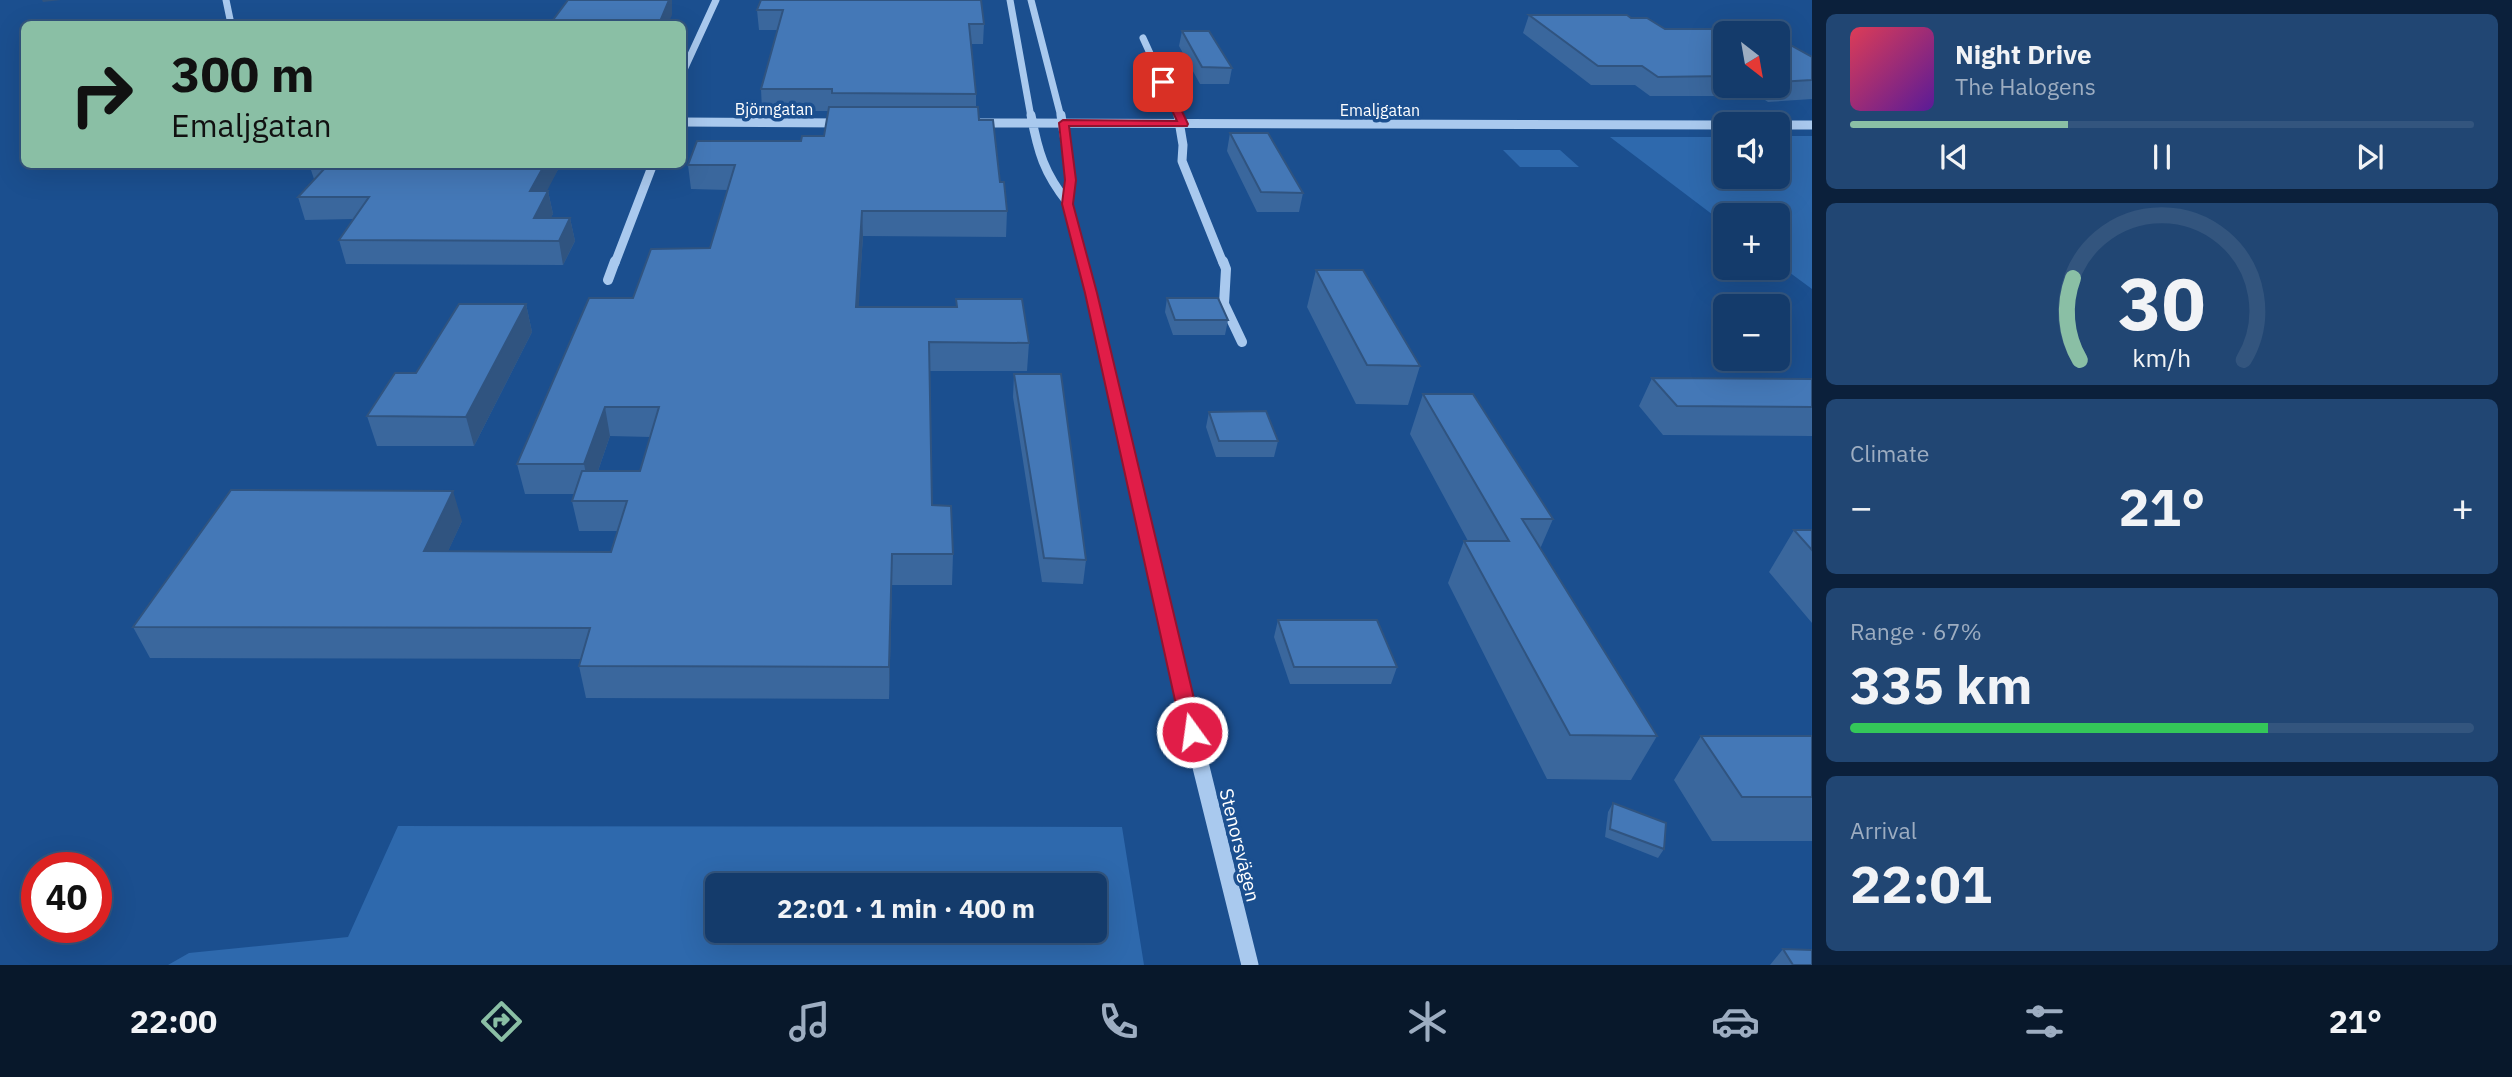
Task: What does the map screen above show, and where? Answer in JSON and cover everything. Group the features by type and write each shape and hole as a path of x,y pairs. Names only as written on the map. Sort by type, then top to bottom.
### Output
{"street":[{"path":"226,0 230,21"},
{"path":"686,65 716,0"},
{"name":"Stenorsvägen","path":"1010,0 1037,142 1050,181 1068,204"},
{"name":"Stenorsvägen","path":"1031,0 1063,123 1071,180 1068,204 1091,293 1179,680 1250,965"},
{"path":"1143,38 1183,124 1185,143 1182,161 1226,269 1224,303 1242,342"},
{"name":"Björngatan","path":"686,122 859,123"},
{"path":"968,123 1034,123"},
{"name":"Emaljgatan","path":"1034,123 1713,125"},
{"path":"1790,125 1812,125"},
{"path":"608,280 651,168"}],"shaded area":[{"path":"1790,136 1812,136 1812,289 1790,273 1790,203 1713,203 1713,215 1610,137 1713,137 1713,189 1790,189"},
{"path":"1503,150 1560,150 1579,167 1520,167"},
{"path":"398,826 1122,827 1144,965 168,965 189,953 348,937"}],"building":[{"path":"568,0 669,0 660,21 552,21"},
{"path":"761,0 981,0 984,24 969,24 976,94 832,93 832,89 761,89 783,10 757,10"},
{"path":"1529,15 1627,15 1631,18 1647,18 1665,29 1713,29 1713,76 1658,77 1642,66 1598,66"},
{"path":"1182,31 1209,31 1232,68 1202,67"},
{"path":"1790,45 1812,57 1812,80 1790,81"},
{"path":"829,107 978,107 979,120 993,120 1000,182 1004,182 1007,211 862,211 856,307 957,307 956,299 1022,299 1029,343 929,342 932,505 951,506 953,554 892,554 889,667 579,666 590,628 133,627 231,490 453,491 424,551 611,552 627,501 572,501 582,471 640,471 659,407 605,407 584,464 517,464 589,298 633,298 651,249 710,248 735,165 688,165 697,141 801,141 802,136 824,136"},
{"path":"1230,133 1268,133 1303,193 1261,192"},
{"path":"325,168 543,168 530,191 548,191 534,218 570,218 559,241 339,240 369,197 298,197"},
{"path":"1316,270 1363,270 1420,366 1367,365"},
{"path":"1167,298 1218,298 1228,320 1175,320"},
{"path":"459,304 526,304 466,417 367,416 395,373 416,373"},
{"path":"1014,374 1061,374 1086,560 1044,558"},
{"path":"1652,378 1812,379 1812,407 1677,406"},
{"path":"1423,394 1473,394 1553,519 1522,519 1657,736 1570,735 1464,541 1509,541"},
{"path":"1266,411 1278,441 1219,441 1209,412"},
{"path":"1794,530 1812,530 1812,550"},
{"path":"1278,620 1377,620 1397,667 1294,667"},
{"path":"1701,736 1812,736 1812,797 1742,797"},
{"path":"1613,803 1666,823 1664,849 1610,829"},
{"path":"1783,949 1812,950 1812,965 1793,965"}],"route":[{"path":"1163,82 1183,124 1063,123 1071,180 1068,204 1192,732"}]}
